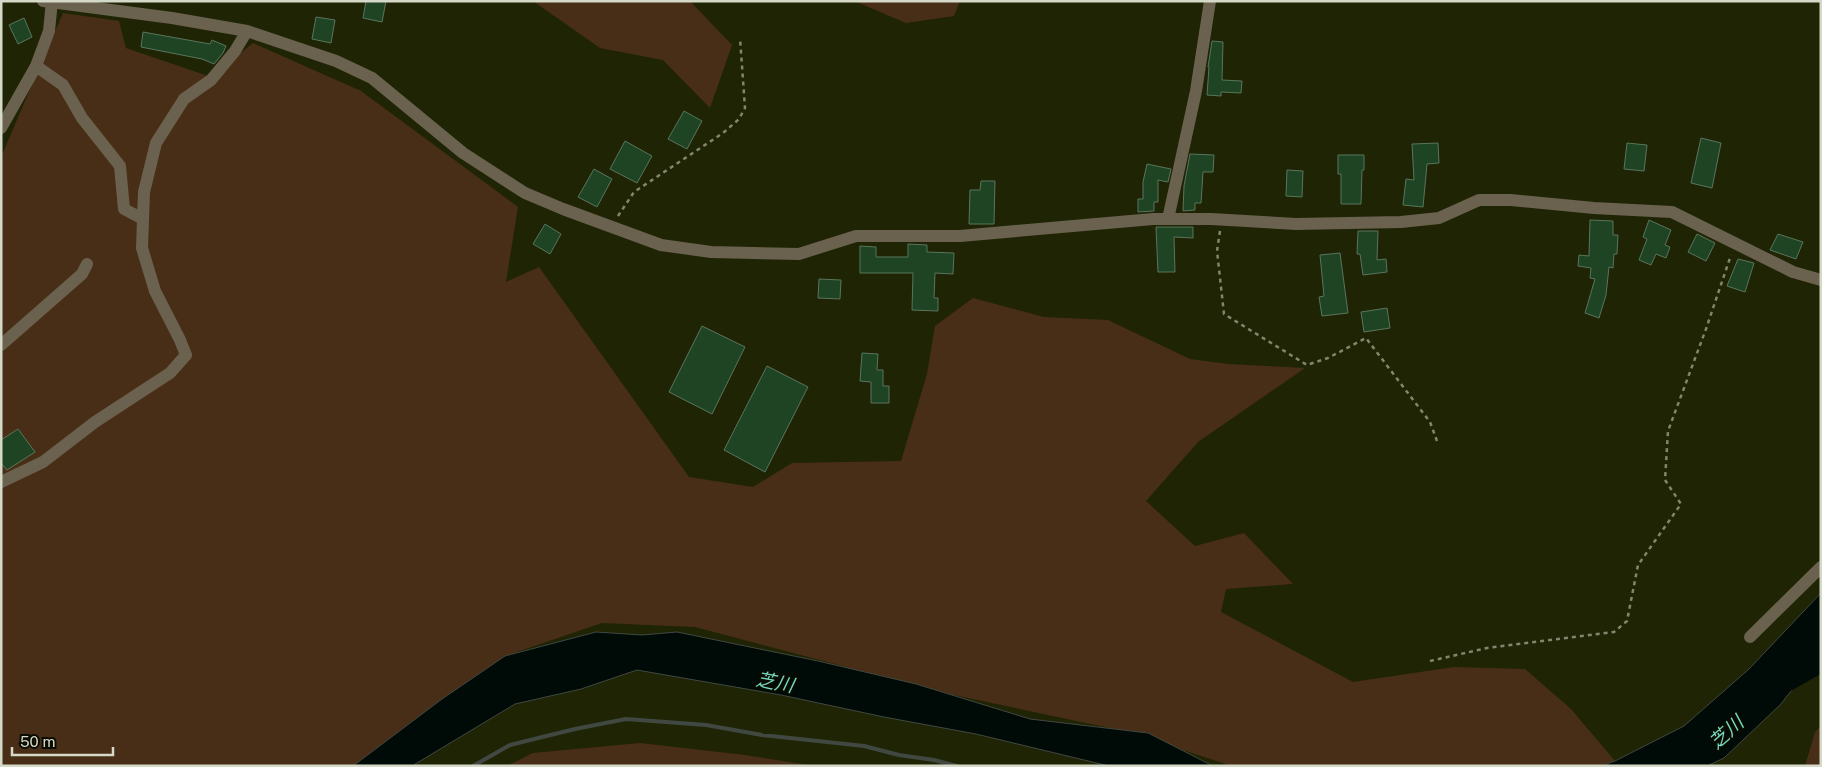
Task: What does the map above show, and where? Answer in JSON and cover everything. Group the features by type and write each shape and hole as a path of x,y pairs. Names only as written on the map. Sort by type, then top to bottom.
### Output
{"street":[{"path":"1168,219 1196,91 1210,1"},
{"path":"1,128 36,66 49,31 49,2 172,18 247,31 336,60 372,78 463,154 525,193 661,245 711,252 799,254 856,236 960,236 1168,219 1296,224 1400,222 1439,218 1479,200 1512,200 1594,208 1672,212 1793,272 1821,280"},
{"path":"1,482 43,462 95,422 170,372 186,355 155,291 142,248 144,192 156,143 184,99 212,80 235,51 247,31"},
{"path":"36,66 63,85 82,118 120,166 124,210 143,219"},
{"path":"1,345 82,274 88,264"},
{"path":"1750,637 1821,568"}],"path":[{"path":"610,227 634,192 723,133 739,119 744,108 740,38"},
{"path":"1222,220 1216,251 1224,314 1307,365 1328,358 1366,338 1430,422 1437,441"},
{"path":"1430,661 1487,648 1614,632 1627,622 1638,565 1681,504 1665,480 1668,432 1735,243"}],"shaded area":[{"path":"533,1 690,1 732,45 710,108 663,60 600,48"},
{"path":"858,1 960,1 954,16 906,23"},
{"path":"63,13 119,21 126,48 211,77 253,43 361,91 518,207 506,282 539,267 689,477 753,487 792,463 901,461 927,374 935,326 973,298 1044,317 1108,320 1190,359 1228,364 1305,368 1198,442 1146,501 1195,546 1244,533 1293,584 1226,589 1221,612 1353,682 1454,667 1525,669 1571,709 1615,761 1598,766 1232,766 1124,731 949,694 695,627 602,623 505,656 353,766 1,766 1,157"},
{"path":"1821,726 1821,766 1805,766 1815,732"},
{"path":"640,743 745,755 814,766 507,766 533,753"}],"water":[{"path":"1821,593 1821,652 1781,704 1724,758 1707,766 1601,766 1615,761 1684,726 1749,669"},
{"path":"596,632 642,635 677,632 818,661 916,684 1030,719 1148,733 1213,766 1109,766 976,734 781,695 637,670 581,689 515,704 412,766 353,766 442,699 505,656"}],"building":[{"path":"366,1 386,1 382,22 363,18"},
{"path":"316,17 335,20 331,43 312,39"},
{"path":"24,18 32,37 18,44 9,25"},
{"path":"143,32 210,44 212,40 226,46 214,64 202,59 141,47"},
{"path":"1212,41 1223,42 1222,80 1242,81 1241,93 1221,92 1221,96 1207,95 1208,67"},
{"path":"684,111 702,121 687,149 668,139"},
{"path":"1701,138 1721,143 1712,188 1691,183"},
{"path":"625,141 652,156 637,183 610,169"},
{"path":"1438,143 1439,163 1427,164 1423,207 1403,205 1406,179 1414,180 1412,144"},
{"path":"1627,143 1647,145 1644,171 1624,169"},
{"path":"1190,154 1214,155 1213,172 1203,172 1201,203 1195,203 1195,210 1183,211 1184,186"},
{"path":"1338,155 1364,155 1361,204 1341,204 1341,174 1338,174"},
{"path":"1147,164 1171,169 1168,182 1158,180 1158,202 1154,202 1154,211 1138,212 1138,199 1143,199 1143,182"},
{"path":"594,169 612,179 597,207 578,197"},
{"path":"1287,170 1303,171 1302,197 1286,196"},
{"path":"981,181 995,181 994,224 969,224 970,190 980,190"},
{"path":"1590,220 1613,221 1613,235 1618,235 1617,254 1614,254 1613,268 1609,267 1606,295 1599,318 1585,313 1595,279 1590,278 1591,268 1578,266 1579,255 1589,256"},
{"path":"1649,220 1671,230 1665,245 1670,247 1666,258 1656,254 1651,265 1639,260 1647,239 1643,237"},
{"path":"545,224 561,234 550,254 533,244"},
{"path":"1156,227 1193,227 1193,238 1174,237 1175,272 1158,272"},
{"path":"1358,231 1378,231 1377,260 1386,259 1387,272 1363,275 1360,254 1357,254"},
{"path":"1697,234 1715,243 1706,261 1688,252"},
{"path":"1778,234 1803,242 1796,259 1770,250"},
{"path":"908,244 927,245 927,252 954,253 953,274 935,273 934,298 938,298 938,311 912,310 913,273 860,273 860,246 876,247 876,257 908,257"},
{"path":"1340,253 1348,313 1322,316 1319,297 1324,296 1320,255"},
{"path":"1738,259 1754,263 1745,292 1727,286"},
{"path":"819,279 841,280 840,299 818,298"},
{"path":"1387,308 1390,328 1364,332 1361,312"},
{"path":"702,326 745,347 712,414 669,392"},
{"path":"862,353 878,354 877,370 883,370 883,386 889,386 889,403 871,403 871,382 860,381"},
{"path":"767,366 808,387 765,472 724,450"},
{"path":"18,429 35,452 7,470 1,463 1,440"}],"waterway":[{"name":"芝川","path":"1782,682 1821,660"},
{"path":"473,766 510,745 626,719 706,725 762,735 864,746 957,766"}]}
